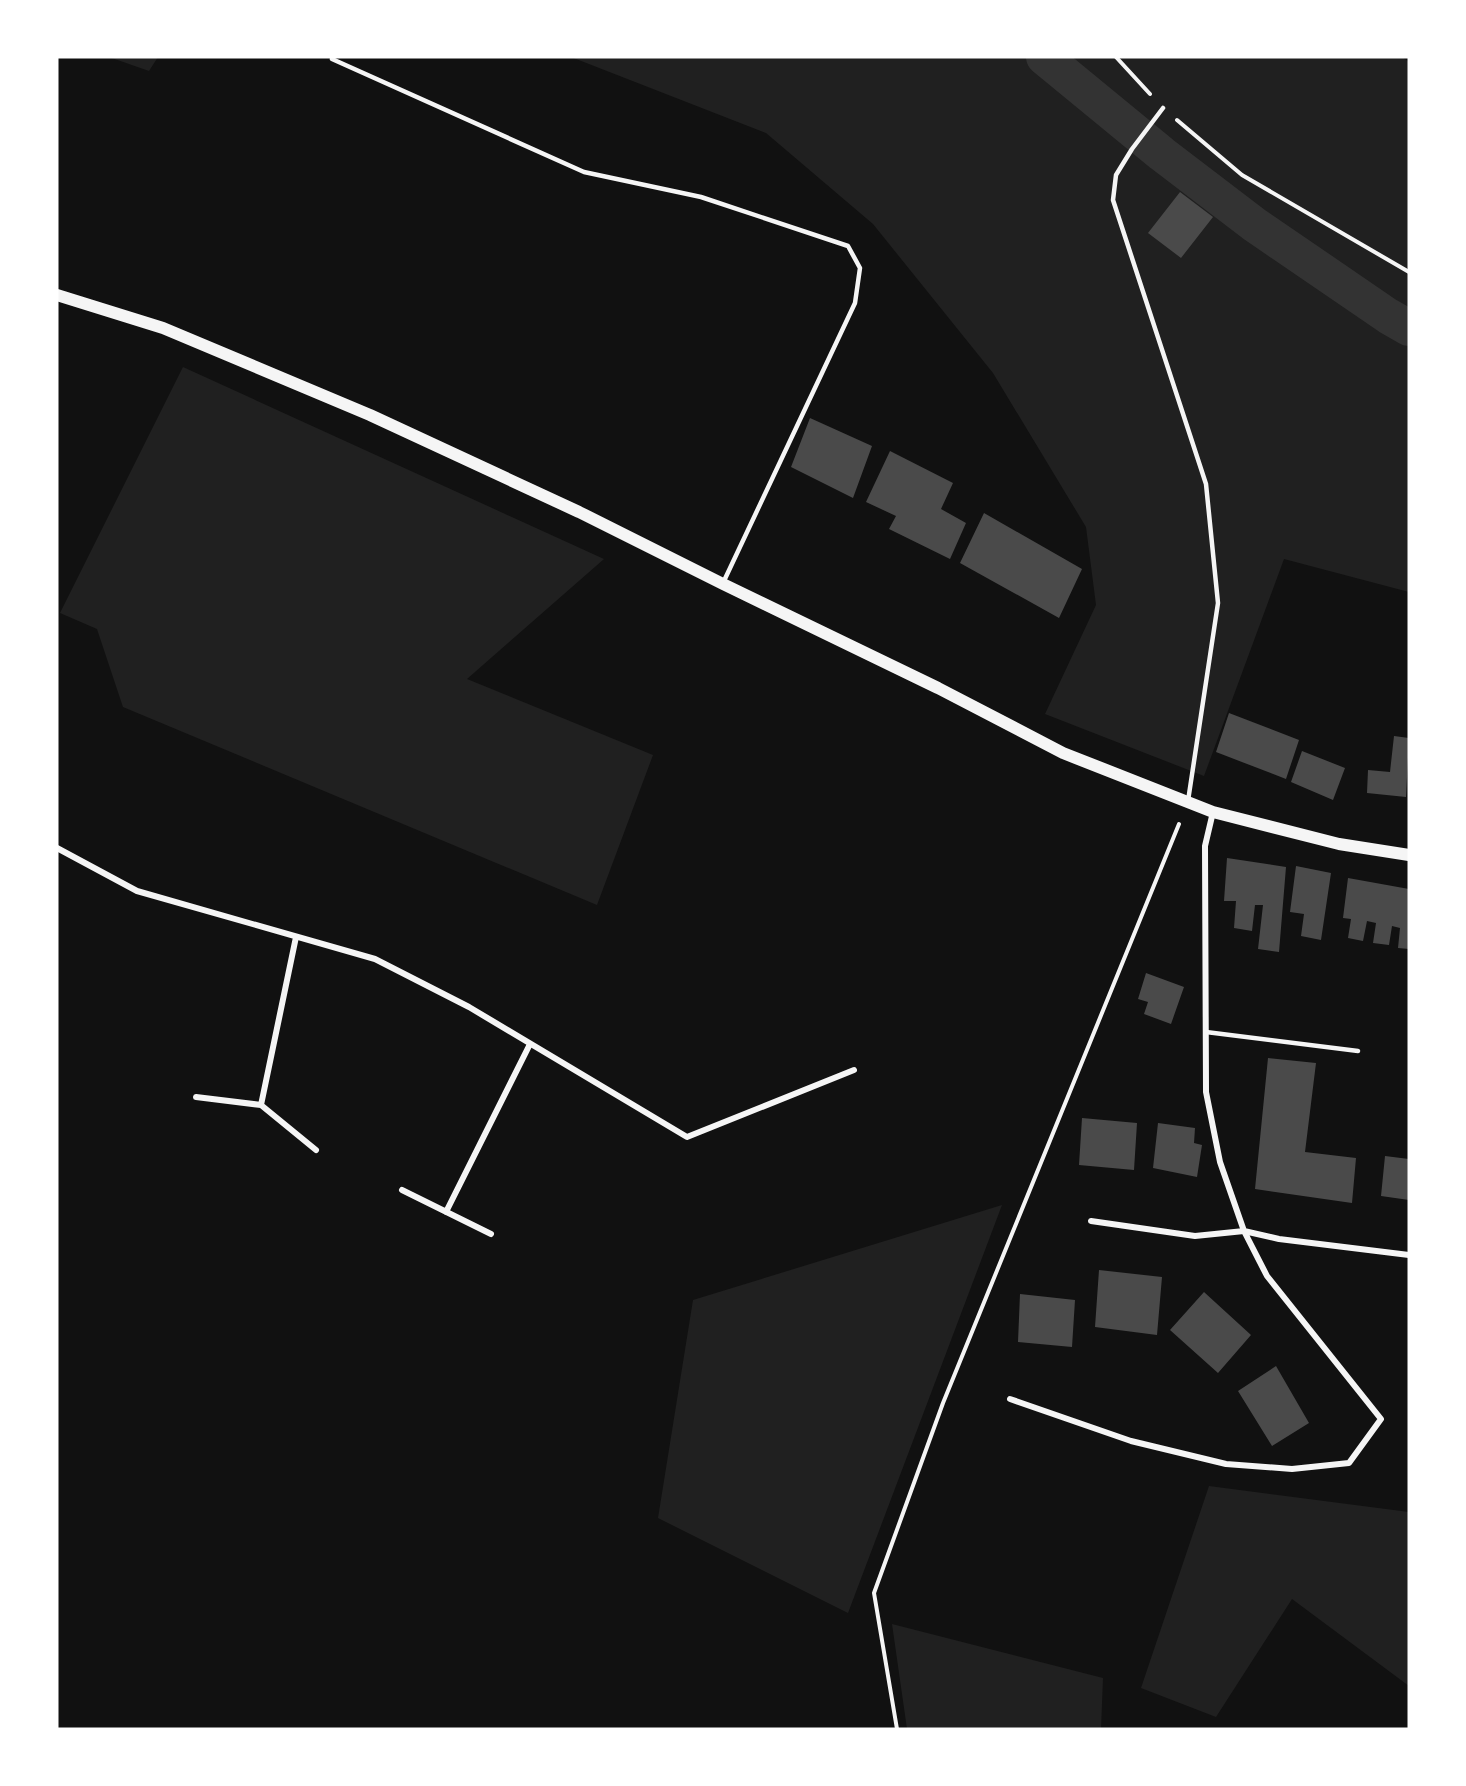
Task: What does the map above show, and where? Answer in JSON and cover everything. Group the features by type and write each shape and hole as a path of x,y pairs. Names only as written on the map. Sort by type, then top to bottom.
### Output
{"main road":[{"path":"57,295 174,333 370,415 579,512 938,688 1063,753 1213,812 1339,843 1409,855"}],"street":[{"path":"1010,1399 1131,1441 1226,1464 1292,1469 1350,1463 1381,1419 1267,1276 1244,1231 1220,1161 1206,1092 1205,846 1213,812"},
{"path":"57,848 137,891 375,959 469,1007 687,1137 854,1070"},
{"path":"261,1105 296,937"},
{"path":"446,1212 531,1044"},
{"path":"196,1097 261,1105 316,1150"},
{"path":"402,1190 491,1234"},
{"path":"1091,1221 1195,1236 1244,1231 1279,1239 1409,1255"}],"lane":[{"path":"332,59 584,172 701,196 848,246 860,268 855,303 723,584"},
{"path":"1163,108 1132,149 1116,175 1113,200 1206,484 1218,603 1188,801"},
{"path":"1206,1032 1358,1051"}],"path":[{"path":"1116,57 1163,108 1242,175 1409,272"},
{"path":"897,1729 874,1593 942,1403 1188,801"}],"shaded area":[{"path":"109,57 158,57 149,71"},
{"path":"571,57 1402,57 1409,62 1409,592 1284,559 1204,776 1045,714 1096,605 1086,527 993,373 873,224 766,133"},
{"path":"1165,145 1257,215 1255,225 1247,229 1154,159 1162,154"},
{"path":"183,367 604,559 467,679 653,755 597,905 123,707 97,629 60,613"},
{"path":"1002,1205 848,1613 658,1518 693,1300"},
{"path":"1209,1486 1409,1512 1409,1686 1292,1599 1216,1717 1141,1688"},
{"path":"892,1624 1103,1678 1101,1729 907,1729"}],"building":[{"path":"1180,192 1213,217 1181,258 1148,233"},
{"path":"810,418 872,446 853,498 791,467"},
{"path":"890,451 953,483 941,509 966,523 950,559 889,529 896,516 866,502"},
{"path":"984,513 1082,569 1059,618 960,563"},
{"path":"1229,713 1299,740 1286,779 1216,752"},
{"path":"1394,736 1409,738 1406,797 1367,793 1368,770 1390,772"},
{"path":"1302,751 1345,768 1333,800 1291,782"},
{"path":"1227,858 1286,867 1279,952 1258,949 1263,905 1255,905 1252,931 1234,928 1236,901 1224,901"},
{"path":"1296,866 1331,873 1321,940 1301,936 1304,914 1290,912"},
{"path":"1348,878 1409,889 1409,949 1398,948 1400,928 1392,926 1389,945 1373,943 1376,923 1367,921 1363,941 1348,938 1351,919 1343,918"},
{"path":"1146,973 1184,987 1171,1024 1144,1014 1148,1002 1138,999"},
{"path":"1268,1058 1316,1063 1305,1152 1356,1158 1352,1203 1255,1189"},
{"path":"1082,1118 1137,1123 1134,1170 1079,1165"},
{"path":"1158,1123 1195,1128 1194,1143 1202,1145 1197,1177 1153,1168"},
{"path":"1385,1156 1409,1159 1409,1200 1381,1196"},
{"path":"1099,1270 1162,1277 1157,1335 1095,1327"},
{"path":"1204,1292 1251,1335 1218,1373 1170,1330"},
{"path":"1020,1294 1075,1300 1072,1347 1018,1342"},
{"path":"1276,1366 1309,1423 1272,1446 1238,1391"}],"waterway":[{"path":"1044,57 1162,154 1255,225 1409,328"}]}
